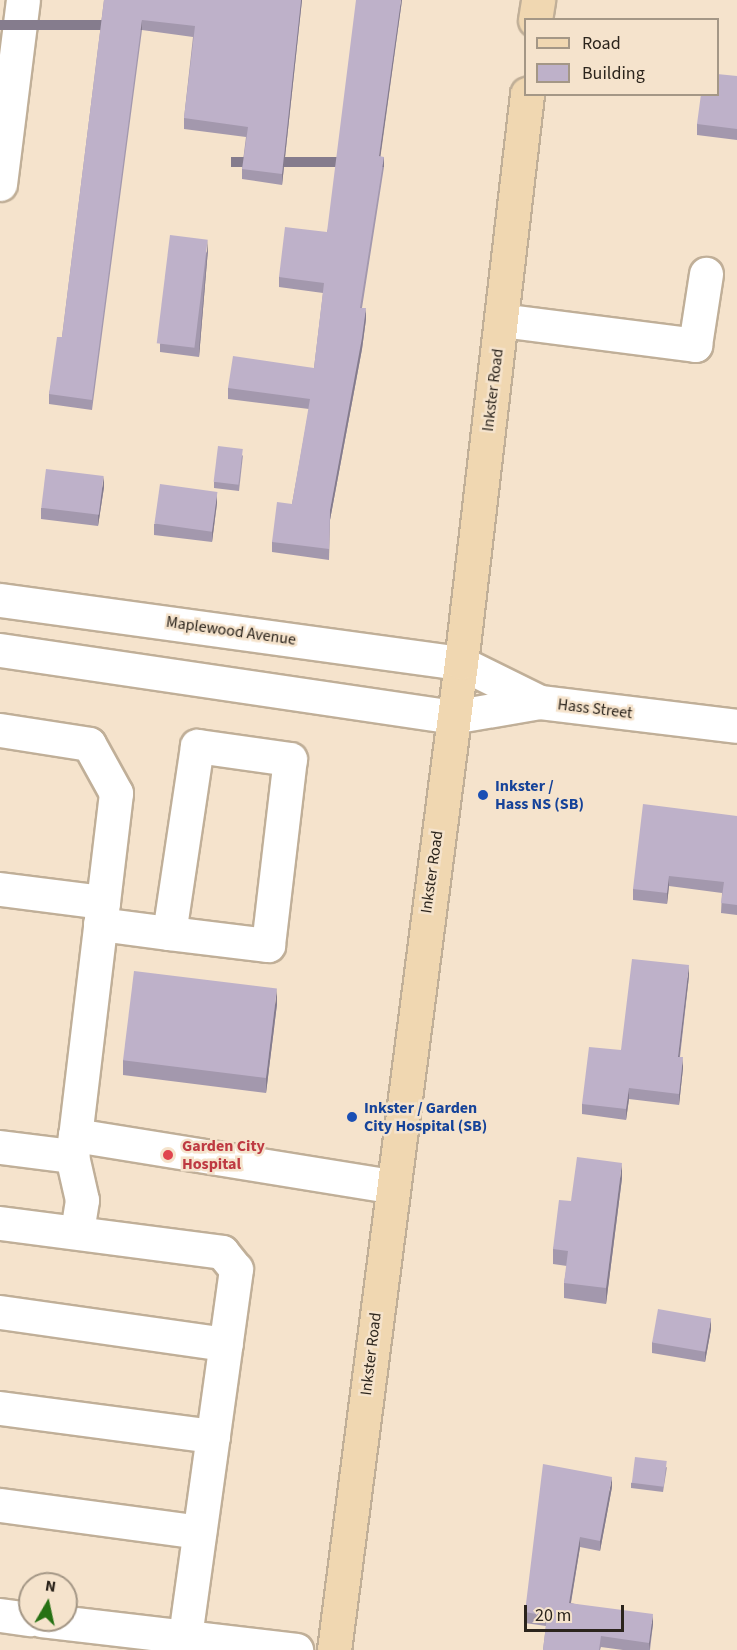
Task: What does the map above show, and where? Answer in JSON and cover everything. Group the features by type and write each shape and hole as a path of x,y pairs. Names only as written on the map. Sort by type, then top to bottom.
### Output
{"main road":[{"path":"536,18 538,0"},
{"name":"Inkster Road","path":"334,1650 391,1186 461,663 527,96"}],"street":[{"path":"0,184 3,134 22,0"},
{"path":"501,320 695,345 706,274"},
{"name":"Maplewood Avenue","path":"0,600 461,663"},
{"path":"0,650 452,717 540,702"},
{"name":"Hass Street","path":"461,663 540,702 737,726"},
{"path":"0,730 89,744 116,793 74,1146 81,1200 77,1232"},
{"path":"0,889 102,913 170,933 268,945 290,759 197,746 170,933"},
{"path":"0,1147 74,1146 391,1186"},
{"path":"0,1223 222,1252 236,1269 185,1637"},
{"path":"0,1312 226,1344"},
{"path":"0,1408 213,1436"},
{"path":"0,1505 200,1532"},
{"path":"0,1615 18,1617"},
{"path":"78,1624 296,1650"}],"building":[{"path":"104,0 301,0 282,174 242,169 248,127 184,118 195,26 142,20 92,400 49,394 57,337 62,337"},
{"path":"356,0 401,0 379,156 384,157 360,308 366,308 330,510 329,549 272,542 277,502 292,504 310,399 228,388 233,356 314,368 324,283 279,277 285,227 327,232"},
{"path":"719,74 737,76 737,129 697,124 701,96 719,96"},
{"path":"170,235 208,240 194,348 157,343"},
{"path":"218,446 243,449 238,485 214,482"},
{"path":"46,469 104,476 99,515 41,508"},
{"path":"160,484 217,492 212,532 154,524"},
{"path":"643,804 737,816 737,905 721,903 724,882 669,876 667,893 633,889"},
{"path":"632,959 689,965 678,1057 683,1057 679,1094 629,1088 626,1109 582,1104 589,1047 621,1050"},
{"path":"134,971 277,989 266,1078 123,1060"},
{"path":"577,1157 622,1163 606,1288 564,1283 568,1251 553,1249 559,1200 571,1201"},
{"path":"658,1309 711,1318 705,1352 652,1342"},
{"path":"635,1457 667,1461 664,1487 632,1483"},
{"path":"543,1464 612,1477 600,1541 580,1537 569,1603 653,1614 649,1643 601,1636 599,1650 543,1650 547,1616 525,1612"}],"place":[{"name":"Inkster / Hass NS (SB)","path":"483,795"},
{"name":"Inkster / Garden City Hospital (SB)","path":"352,1117"},
{"name":"Garden City Hospital","path":"168,1155"}]}
